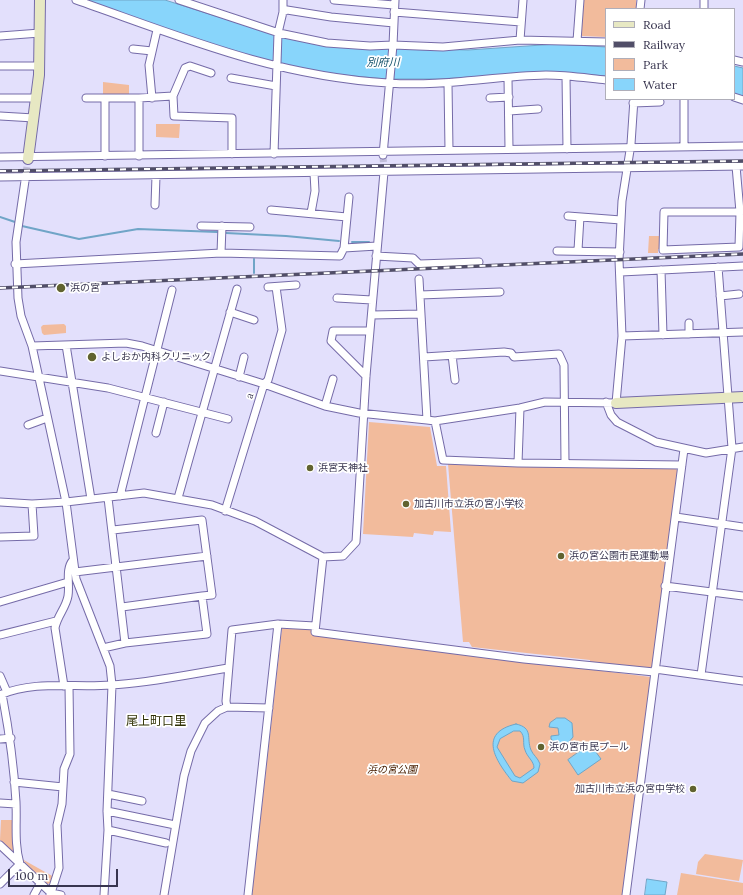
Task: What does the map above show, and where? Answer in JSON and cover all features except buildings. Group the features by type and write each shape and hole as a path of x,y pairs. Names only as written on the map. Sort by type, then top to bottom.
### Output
{"street":[{"path":"28,158 34,118 39,66 40,0"},
{"path":"76,0 157,30 236,56 276,67 321,76 390,83 448,83 508,78 566,76 605,80"},
{"path":"179,0 278,33 327,43 370,46 393,44 443,47 520,40 605,42"},
{"path":"274,154 276,67 278,33 283,12 283,0"},
{"path":"334,0 397,9 522,22"},
{"path":"520,40 523,0"},
{"path":"577,41 580,0"},
{"path":"383,153 394,23 397,9"},
{"path":"283,12 287,10 331,17 394,23"},
{"path":"152,98 149,65 157,30"},
{"path":"0,36 40,33"},
{"path":"133,49 152,51"},
{"path":"0,66 39,66"},
{"path":"211,73 190,66 185,68 173,96 174,116 232,118 232,154"},
{"path":"566,76 567,149"},
{"path":"508,78 509,150"},
{"path":"236,81 276,86"},
{"path":"448,83 449,150"},
{"path":"86,98 152,98 173,96"},
{"path":"490,98 509,97"},
{"path":"0,98 36,98"},
{"path":"105,98 105,156"},
{"path":"139,98 139,156"},
{"path":"684,100 684,147"},
{"path":"660,102 634,101 621,220 620,252 622,336 611,402 611,415 617,422 656,442 684,449 706,453 743,447"},
{"path":"509,111 538,109"},
{"path":"0,116 34,118"},
{"path":"0,156 28,158 743,146"},
{"path":"0,177 25,175 156,176 740,166 740,212 739,247 663,250 664,212 740,212"},
{"path":"0,502 32,504 66,502 144,493 178,498 212,505 255,521 323,557 343,556 356,542 365,413 366,376 384,172"},
{"path":"311,212 315,191 314,173"},
{"path":"25,175 16,242 16,287 21,316 32,346 66,502 75,572 110,666 112,685 107,811 108,830 104,895"},
{"path":"155,205 156,176"},
{"path":"16,264 221,253 340,256 344,244 349,197"},
{"path":"271,210 311,212 347,217"},
{"path":"568,216 621,220"},
{"path":"578,250 580,217"},
{"path":"237,219 237,226"},
{"path":"201,226 250,226"},
{"path":"221,253 222,226"},
{"path":"344,244 377,246"},
{"path":"557,251 578,250 620,252"},
{"path":"376,256 413,258 419,264 437,260 479,262"},
{"path":"621,272 743,266"},
{"path":"701,675 732,448 718,267"},
{"path":"660,270 663,335"},
{"path":"419,279 427,420"},
{"path":"268,287 296,285"},
{"name":"a","path":"225,510 264,384 268,380 282,330 276,287"},
{"path":"178,498 201,411 237,289"},
{"path":"120,496 144,396 172,290"},
{"path":"420,294 500,292"},
{"path":"720,296 739,294"},
{"path":"337,298 372,300"},
{"path":"230,312 254,320"},
{"path":"372,315 421,314"},
{"path":"689,323 689,334"},
{"path":"366,376 331,341 333,332 370,331"},
{"path":"622,336 743,332"},
{"path":"32,346 126,344 157,350 264,384 326,406 365,413 435,421 520,408 545,402 611,402 743,397"},
{"path":"66,345 91,500"},
{"path":"424,357 504,352 510,353 514,357 559,354 564,365 566,402 564,463"},
{"path":"452,355 455,380"},
{"path":"239,376 244,357"},
{"path":"0,371 72,382 144,396 228,419"},
{"path":"326,406 333,379"},
{"path":"156,433 164,402"},
{"path":"518,463 520,408"},
{"path":"28,425 47,418"},
{"path":"435,421 443,460 518,463 682,465"},
{"path":"626,895 684,449"},
{"path":"108,498 113,530 125,643"},
{"path":"0,537 34,536 32,504"},
{"path":"676,517 743,527"},
{"path":"113,530 202,520 212,595 122,607"},
{"path":"75,572 207,556"},
{"path":"323,557 315,632 524,659 701,675 743,681"},
{"path":"50,894 59,868 60,857 57,841 57,825 62,804 64,769 70,754 71,742 66,686 57,646 56,621 68,598 68,570 74,559"},
{"path":"0,602 68,582"},
{"path":"665,586 743,596"},
{"path":"103,648 125,643 206,634 202,596"},
{"path":"0,635 52,620 56,621"},
{"path":"227,707 228,668 232,630 278,624 315,626"},
{"path":"248,895 278,624"},
{"path":"3,694 28,686 112,685 228,668"},
{"path":"0,676 11,738 16,804 16,846 20,864"},
{"path":"164,895 186,767 198,734 211,717 227,707 269,708"},
{"path":"0,739 11,738"},
{"path":"14,782 63,787"},
{"path":"108,794 142,801"},
{"path":"0,803 16,804"},
{"path":"107,811 175,825"},
{"path":"108,830 166,843"},
{"path":"0,845 50,894 61,895"},
{"path":"0,884 20,864"},
{"path":"34,895 40,884"}],"green space":[{"path":"582,0 636,0 636,8 605,8 605,37 582,36 580,34"},
{"path":"103,82 129,85 129,95 103,95"},
{"path":"156,124 180,124 179,138 156,137"},
{"path":"649,236 660,236 660,249 658,249 658,253 648,253"},
{"path":"64,324 66,326 66,333 44,335 42,333 41,327 43,325"},
{"path":"369,422 430,427 437,466 446,466 451,532 434,531 433,535 414,533 413,537 363,534"},
{"name":"浜の宮公園市民運動場","path":"448,464 675,468 678,471 652,666 649,670 590,663 590,660 472,647 469,642 463,642"},
{"name":"浜の宮公園","path":"284,626 308,626 321,636 651,677 622,895 252,895 282,628"},
{"path":"1,820 15,820 15,850 13,852 0,840"},
{"path":"705,854 743,860 739,881 696,874 698,862"},
{"path":"22,859 54,877 52,882 46,885"},
{"path":"681,873 743,883 743,895 677,895"}],"water":[{"name":"別府川","path":"85,0 165,0 279,36 395,48 468,50 557,44 605,47 605,76 554,72 438,79 386,79 321,73 276,65 173,32"},
{"path":"735,66 743,68 743,96 735,94"},
{"path":"557,718 565,718 572,723 573,737 567,744 558,745 551,739 551,736 559,735 558,728 549,727 550,723"},
{"path":"516,724 525,728 528,734 531,750 540,764 538,772 523,783 512,781 496,757 493,748 493,741 497,734 504,728","holes":["514,731 520,731 523,736 525,750 533,763 534,768 520,778 515,776 497,747 500,739"]},
{"path":"590,744 601,759 578,775 568,760"},
{"path":"647,879 667,882 665,895 645,895"}],"waterway":[{"path":"0,217 15,222"},
{"path":"22,226 79,239 138,229 217,232"},
{"path":"226,233 286,236 339,241"},
{"path":"352,242 369,242"},
{"path":"254,259 254,273"}],"tunnel":[{"path":"383,155 384,172"},
{"path":"26,174 28,159"}],"railway":[{"path":"0,171 743,161"},
{"path":"0,288 743,254"}],"place":[{"name":"浜の宮","path":"61,288"},
{"name":"よしおか内科クリニック","path":"92,357"},
{"name":"浜宮天神社","path":"310,468"},
{"name":"加古川市立浜の宮小学校","path":"406,504"},
{"name":"浜の宮公園市民運動場","path":"561,556"},
{"name":"浜の宮市民プール","path":"541,747"},
{"name":"加古川市立浜の宮中学校","path":"693,789"}],"district":[{"name":"尾上町口里","path":"156,722"}]}
